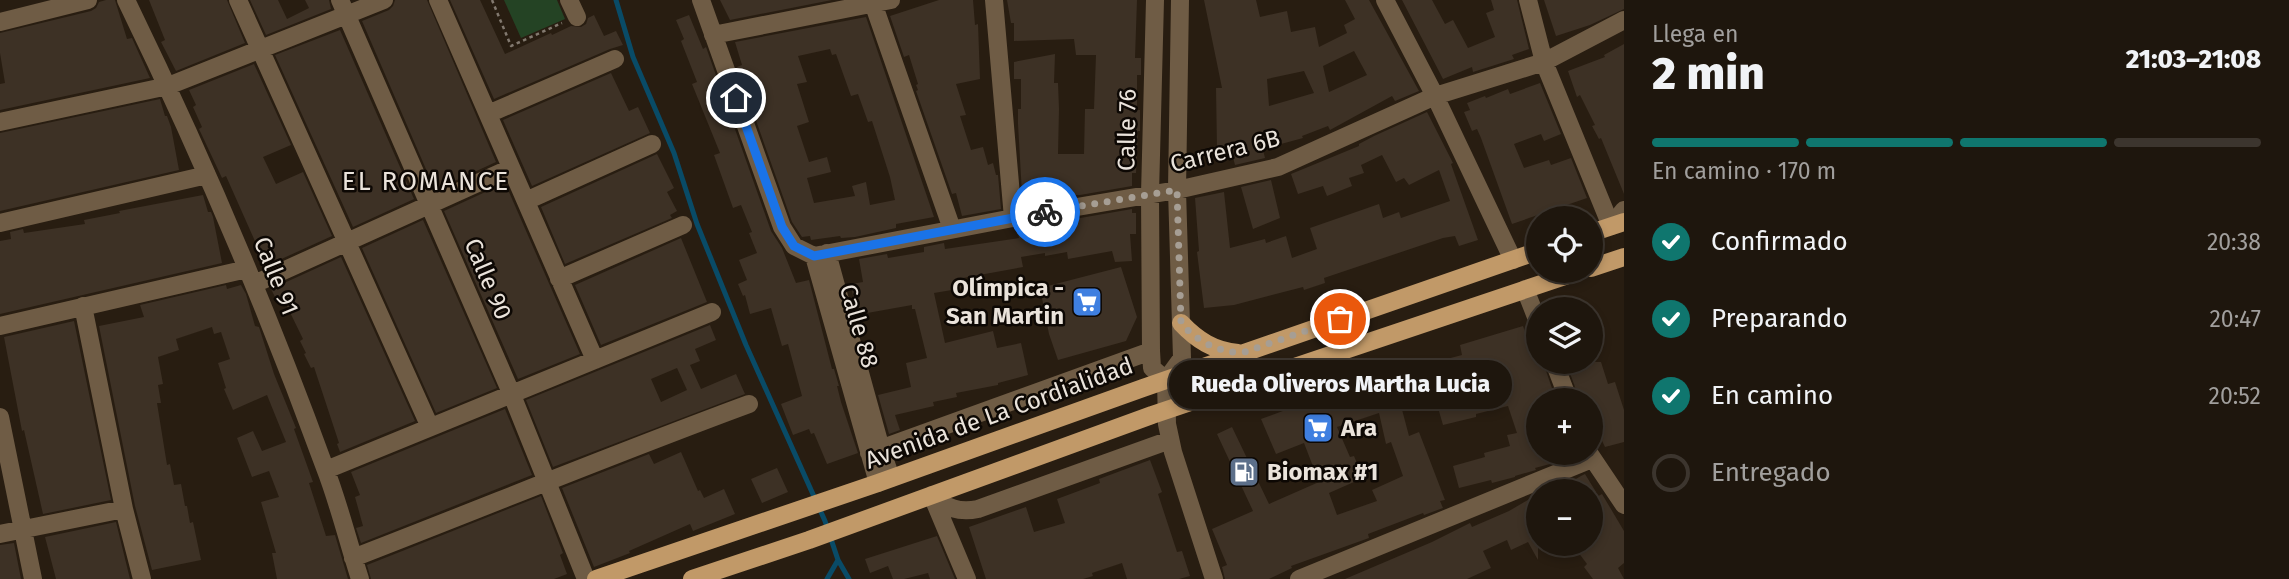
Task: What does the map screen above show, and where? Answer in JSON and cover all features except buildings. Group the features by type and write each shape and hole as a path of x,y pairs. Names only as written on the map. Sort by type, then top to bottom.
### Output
{"main road":[{"name":"Avenida de La Cordialidad","path":"596,579 1526,255"},
{"path":"1603,264 1624,257"},
{"path":"692,579 809,540 1166,411 1543,283"},
{"path":"1181,323 1190,333 1213,348 1242,353"}],"street":[{"path":"0,22 88,0"},
{"name":"Calle 91","path":"126,0 168,86 250,276 326,470 360,579"},
{"path":"238,0 430,427"},
{"path":"0,122 168,86 260,51 344,8 384,0"},
{"path":"438,0 595,360"},
{"path":"569,0 577,17"},
{"path":"701,0 782,227 794,246 821,254"},
{"path":"713,35 891,0"},
{"path":"994,0 1013,218"},
{"name":"Calle 76","path":"1155,0 1150,194 1151,351 1152,368 1166,380"},
{"name":"Calle 76","path":"1181,0 1177,190 1182,358 1166,380 1166,411 1170,440 1214,579"},
{"path":"1385,0 1436,96 1513,260"},
{"path":"1528,0 1544,62 1617,224"},
{"path":"873,2 952,229"},
{"name":"Calle 90","path":"344,8 549,482 586,579"},
{"name":"Carrera 6B","path":"821,254 1177,190 1278,167 1436,96 1544,62 1624,20"},
{"path":"488,114 615,59"},
{"path":"526,201 652,144"},
{"path":"0,326 83,306 250,276 348,243 511,168"},
{"path":"0,223 207,175"},
{"path":"1617,224 1624,210"},
{"path":"559,279 683,225"},
{"name":"Calle 88","path":"821,254 884,480"},
{"path":"1525,289 1528,297"},
{"path":"83,306 124,509 142,579"},
{"path":"326,470 712,312"},
{"path":"875,451 1151,351"},
{"path":"353,558 637,445 749,404"},
{"path":"1,423 33,579"},
{"path":"932,495 944,506 966,512 1170,440"},
{"path":"1299,579 1570,465"},
{"path":"1597,465 1624,505"},
{"path":"932,495 967,579"},
{"path":"0,534 124,509"}],"path":[{"path":"492,0 511,46 577,17"},
{"path":"1302,382 1309,402"}],"green space":[{"path":"504,0 557,0 565,19 521,38"}],"waterway":[{"path":"616,0 633,57 674,153 697,224 746,345 825,521 838,560 849,579"},
{"path":"827,579 838,560"}],"way so far":[{"path":"1045,212 1177,190 1181,323 1190,333 1213,348 1242,353 1340,319"}],"place":[{"name":"Olímpica - San Martin","path":"1087,302"},
{"name":"Rueda Oliveros Martha Lucia","path":"1340,319"},
{"name":"Ara","path":"1318,428"},
{"name":"Biomax #1","path":"1244,472"}],"district":[{"name":"EL ROMANCE","path":"426,181"}],"route":[{"path":"736,98 782,227 794,246 814,256 1045,212"}]}
